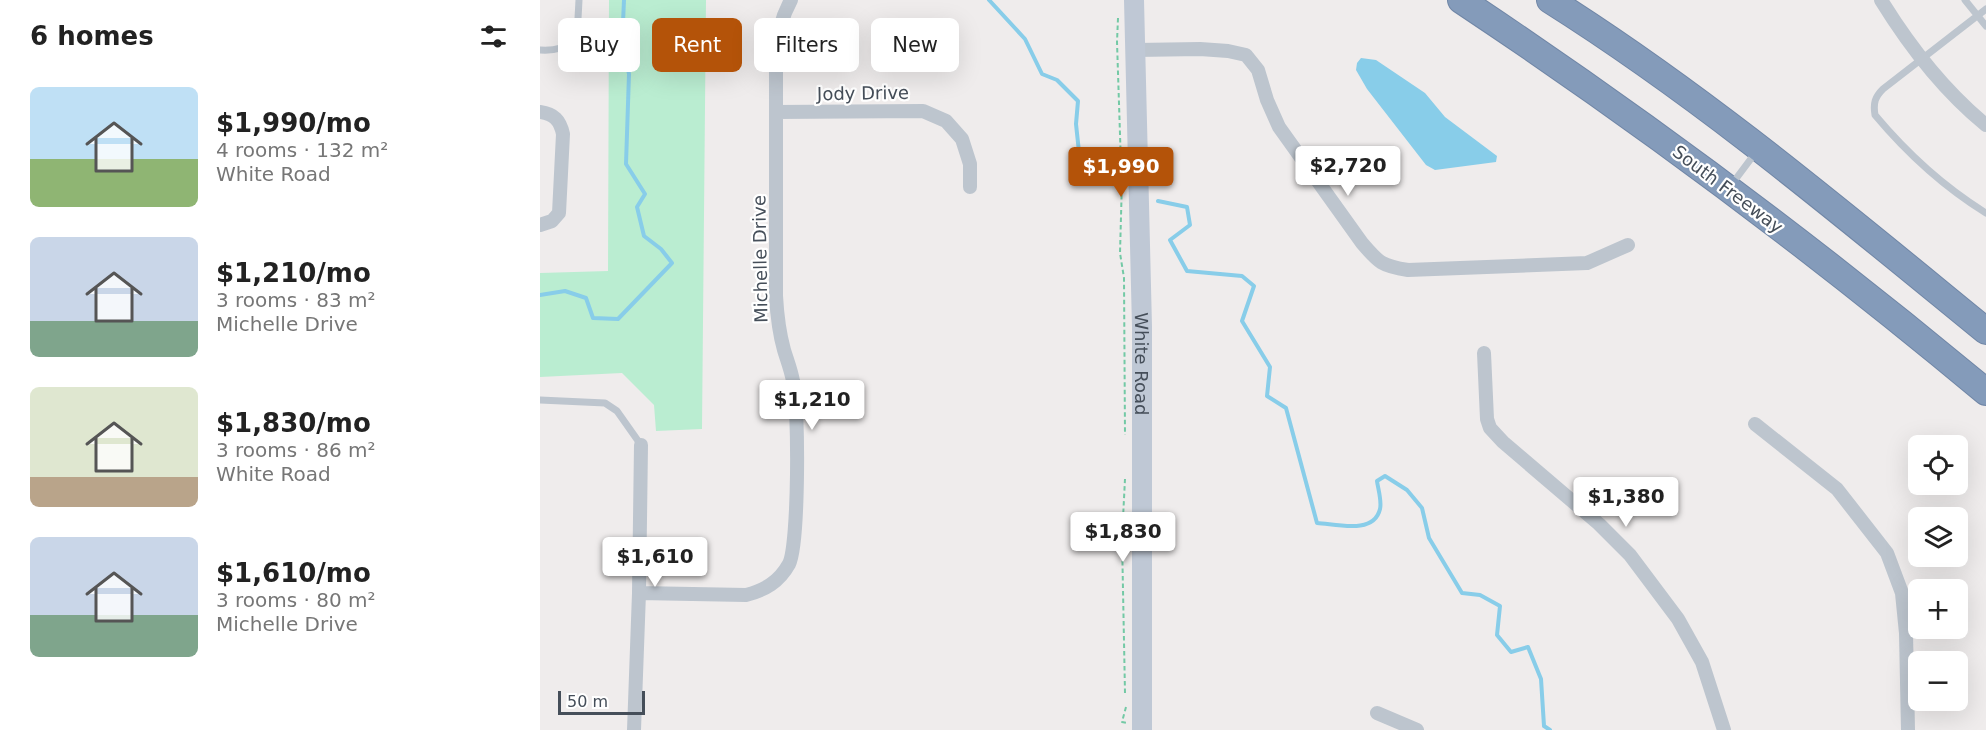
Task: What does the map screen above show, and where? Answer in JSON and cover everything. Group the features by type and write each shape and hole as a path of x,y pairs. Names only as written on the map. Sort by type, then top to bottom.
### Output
{"highway":[{"name":"South Freeway","path":"1461,0 1611,102 1729,189 1915,332 1986,392"},
{"path":"1550,0 1602,33 1759,149 1986,331"}],"street":[{"name":"Michelle Drive","path":"639,593 746,595 773,584 790,561 795,532 797,409 794,380 778,322 776,56 778,34 790,0"},
{"name":"White Road","path":"1134,0 1142,327 1142,729"},
{"path":"1881,0 1922,60 1944,86 1986,125"},
{"path":"1136,50 1200,49 1246,55 1258,70 1267,100 1279,127 1362,243 1376,260 1388,267 1408,270 1587,263 1628,245"},
{"path":"540,111 553,115 560,123 562,134 559,213 552,221 540,225"},
{"name":"Jody Drive","path":"776,112 923,111 946,121 962,139 969,164 970,187"},
{"path":"1484,353 1485,409 1490,428 1503,442 1599,524 1630,555 1678,619 1702,662 1724,730"},
{"path":"1755,424 1837,489 1887,553 1902,593 1906,633 1908,730"},
{"path":"634,730 641,445"},
{"path":"1377,713 1417,730"}],"lane":[{"path":"540,50 551,51 567,46 577,37 579,0"},
{"path":"1965,0 1986,26"},
{"path":"1986,9 1876,96 1874,101 1875,115 1910,153 1941,181 1986,213"},
{"path":"1729,189 1759,149"},
{"path":"540,400 604,402 617,411 641,445"}],"path":[{"path":"1118,17 1116,42 1122,172 1120,253 1124,279 1125,444"},
{"path":"1125,480 1122,538 1126,709 1122,722 1142,729"}],"green space":[{"path":"609,0 706,0 706,18 652,18 652,72 705,72 702,429 656,431 654,405 622,373 540,377 540,273 608,271 609,72 640,72 640,18 609,18"}],"water":[{"path":"1361,58 1376,60 1425,93 1445,117 1497,156 1496,162 1435,170 1426,165 1367,89 1356,70"}],"waterway":[{"path":"540,295 565,291 586,298 593,318 618,319 672,263 661,249 644,236 637,207 645,194 626,164 629,74 622,45 624,0"},
{"path":"989,0 1025,39 1042,74 1057,80 1078,101 1076,124 1079,152 1111,184"},
{"path":"1158,201 1187,207 1190,225 1170,240 1187,271 1242,276 1254,286 1242,321 1270,367 1267,396 1286,408 1317,523 1353,526 1370,522 1380,509 1377,481 1385,476 1407,490 1422,508 1429,538 1462,593 1480,595 1500,606 1497,635 1511,652 1528,647 1541,679 1544,726 1550,730"}]}
